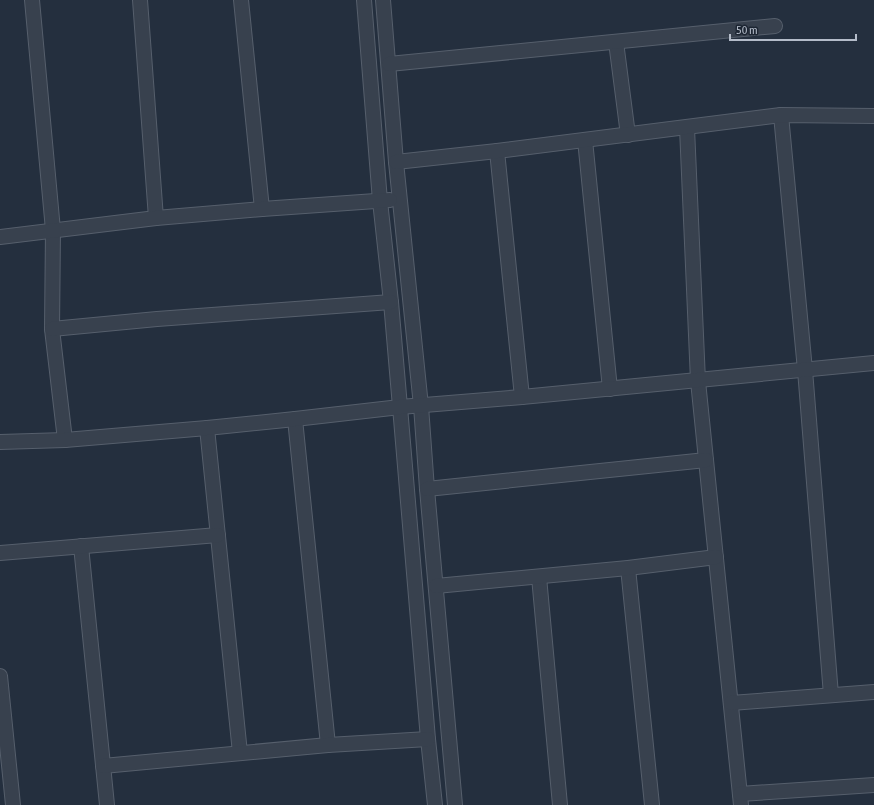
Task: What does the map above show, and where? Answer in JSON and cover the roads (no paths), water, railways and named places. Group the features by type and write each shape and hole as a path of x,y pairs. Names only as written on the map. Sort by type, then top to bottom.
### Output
{"street":[{"path":"32,0 53,230 52,329 65,440"},
{"path":"140,0 156,218"},
{"path":"241,0 262,209"},
{"path":"364,0 380,201 391,302 428,739 435,805"},
{"path":"383,0 396,162 421,406 455,805"},
{"path":"389,64 775,26"},
{"path":"616,42 628,135"},
{"path":"396,162 687,128 781,115 874,116"},
{"path":"781,115 805,370 831,695"},
{"path":"687,128 698,380 740,800 874,785"},
{"path":"585,140 610,389"},
{"path":"497,151 522,398"},
{"path":"0,237 156,218 400,199"},
{"path":"52,329 157,319 391,302"},
{"path":"0,442 65,440 208,428 400,407 522,398 874,363"},
{"path":"295,419 328,745"},
{"path":"208,428 240,753"},
{"path":"427,489 706,460"},
{"path":"0,553 218,535"},
{"path":"81,546 107,805"},
{"path":"436,586 539,577 716,558"},
{"path":"628,568 652,805"},
{"path":"539,577 560,805"},
{"path":"0,676 5,781 13,805"},
{"path":"730,703 874,692"},
{"path":"103,766 328,745 428,739"}]}
